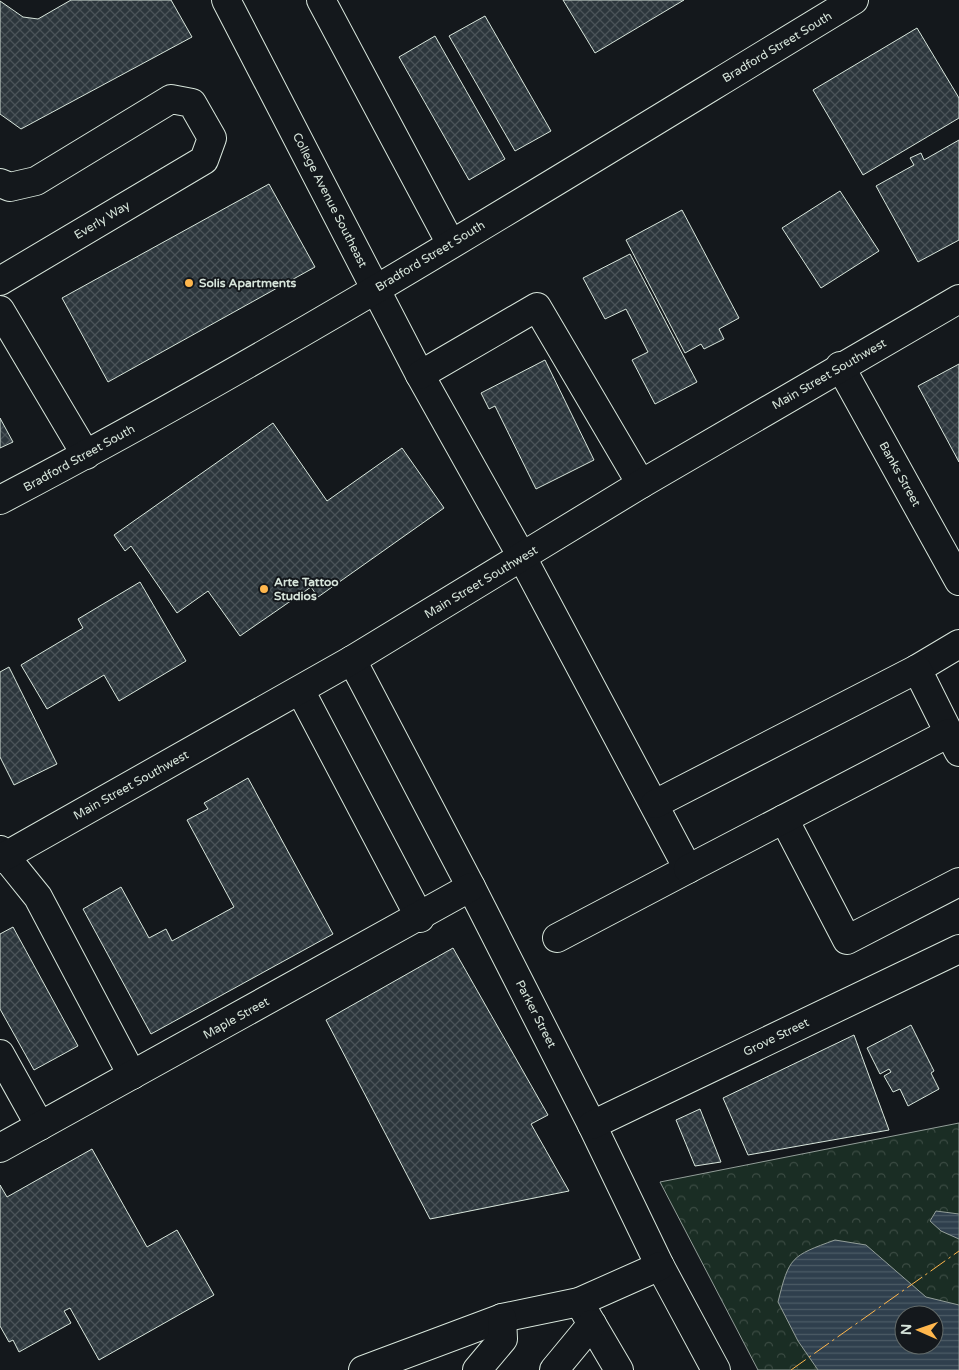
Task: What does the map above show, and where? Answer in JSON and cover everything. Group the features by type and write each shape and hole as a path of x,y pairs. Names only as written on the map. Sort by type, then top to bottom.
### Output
{"street":[{"name":"College Avenue Southeast","path":"226,0 420,375 522,557 688,868"},
{"path":"321,0 451,244"},
{"name":"Bradford Street South","path":"0,500 86,456 376,289 854,0"},
{"name":"Everly Way","path":"0,182 10,187 36,181 171,99 192,103 212,138 204,160 0,281"},
{"name":"Main Street Southwest","path":"1,855 352,660 641,484 840,366 959,299"},
{"path":"420,375 537,307 641,484"},
{"path":"0,310 86,456"},
{"name":"Banks Street","path":"840,366 959,581"},
{"path":"655,804 917,669 959,644"},
{"name":"Parker Street","path":"352,660 471,887 592,1125 660,1266 716,1370"},
{"path":"557,938 784,819 954,742 917,669"},
{"path":"300,690 420,918"},
{"path":"784,819 847,940 959,882"},
{"path":"1,855 38,897 132,1075"},
{"name":"Maple Street","path":"0,1148 420,918 471,887"},
{"name":"Grove Street","path":"592,1125 959,949"},
{"path":"0,1054 40,1126"},
{"path":"554,1370 586,1313 660,1266"},
{"path":"363,1370 502,1318 586,1313"},
{"path":"586,1313 619,1370"},
{"path":"477,1370 503,1340 502,1318"}],"green space":[{"path":"959,1123 959,1370 758,1370 660,1182"}],"water":[{"path":"936,1211 959,1214 959,1239 941,1231 930,1221"},
{"path":"835,1240 866,1245 926,1297 959,1305 959,1370 818,1370 798,1341 778,1302 789,1267 794,1260 809,1250"}],"building":[{"path":"71,0 171,0 192,37 21,129 0,114 0,1 23,17 38,19"},
{"path":"563,0 684,0 595,53"},
{"path":"485,16 551,131 515,151 449,36"},
{"path":"917,28 959,98 959,118 863,175 813,90"},
{"path":"435,36 505,159 469,180 399,57"},
{"path":"959,140 959,240 918,262 876,186 914,165 910,158 921,153 924,160"},
{"name":"Solis Apartments","path":"269,184 315,267 108,382 62,298"},
{"path":"840,191 879,251 821,288 782,228"},
{"path":"682,210 739,318 719,329 724,339 704,349 701,344 685,353 626,240"},
{"path":"630,254 697,382 655,404 632,360 648,352 626,309 605,319 583,278"},
{"path":"545,360 594,460 536,489 495,406 489,409 481,393"},
{"path":"959,364 959,462 918,386"},
{"path":"0,418 13,442 0,448"},
{"path":"273,423 327,501 402,448 444,508 318,597 311,587 240,636 208,591 177,613 131,546 125,551 114,535"},
{"path":"140,582 186,661 119,701 104,675 47,709 21,665 83,628 78,619"},
{"path":"9,667 57,764 14,785 0,757 0,672"},
{"path":"248,778 333,934 151,1034 83,909 121,887 149,938 166,929 172,941 234,907 187,820 208,809 204,803"},
{"path":"13,927 78,1046 34,1070 0,1009 0,934"},
{"path":"453,948 548,1115 531,1124 569,1191 430,1219 326,1020"},
{"path":"911,1025 934,1071 931,1073 939,1089 908,1106 900,1089 893,1092 884,1076 891,1072 889,1069 880,1074 867,1048"},
{"path":"854,1035 889,1130 748,1155 723,1098"},
{"path":"700,1109 721,1162 695,1166 676,1120"},
{"path":"92,1149 147,1247 177,1230 214,1295 99,1360 70,1308 64,1311 71,1323 19,1352 13,1340 9,1342 0,1326 0,1185 7,1197"}],"power":[{"path":"791,1370 959,1251"}],"place":[{"name":"Solis Apartments","path":"189,283"},
{"name":"Arte Tattoo Studios","path":"264,589"}]}
